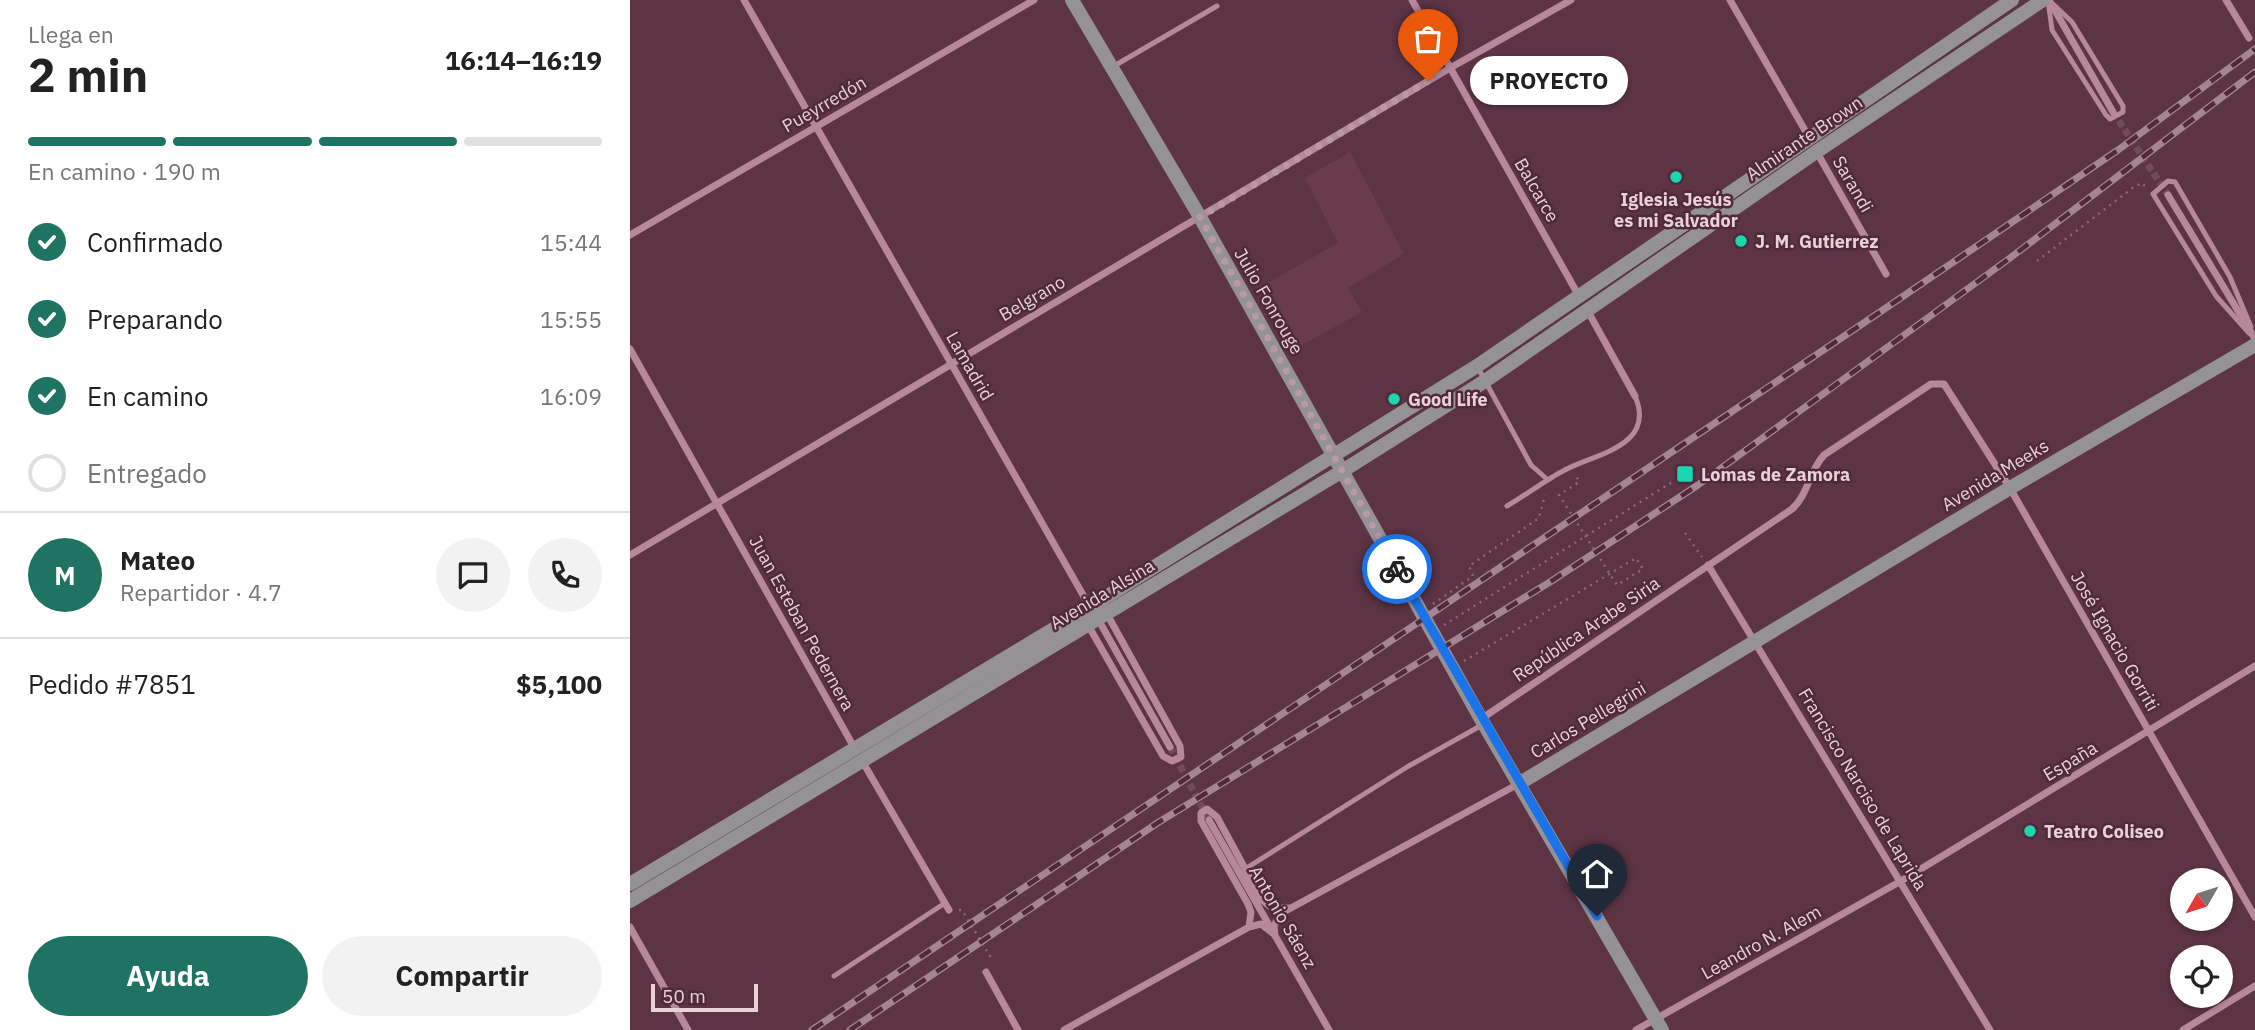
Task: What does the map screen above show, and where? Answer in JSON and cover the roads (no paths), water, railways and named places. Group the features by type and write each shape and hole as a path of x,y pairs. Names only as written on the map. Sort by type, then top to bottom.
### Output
{"main road":[{"name":"Julio Fonrouge","path":"1072,0 1200,217 1344,470 1482,722 1659,1025"},
{"name":"Almirante Brown","path":"1580,297 2012,0"},
{"name":"Almirante Brown","path":"1588,312 1816,152 2047,0"},
{"name":"Avenida Alsina","path":"1096,616 1335,455 1477,366 1580,297"},
{"name":"Avenida Alsina","path":"630,884 858,755 1344,470 1588,312"},
{"name":"Avenida Meeks","path":"1757,642 2255,340"},
{"name":"Carlos Pellegrini","path":"1520,783 1757,642"},
{"name":"Avenida Alsina","path":"630,901 858,755"}],"street":[{"name":"Lamadrid","path":"744,0 1170,747"},
{"name":"Pueyrredón","path":"630,235 1034,0"},
{"name":"Balcarce","path":"1412,0 1635,396"},
{"name":"Belgrano","path":"630,555 950,363 1570,0"},
{"name":"Sarandi","path":"1730,0 1886,274"},
{"path":"2047,0 2113,112"},
{"path":"2226,0 2249,38"},
{"path":"2168,195 2255,340"},
{"name":"Juan Esteban Pedernera","path":"630,349 858,755 947,906"},
{"name":"República Arabe Siria","path":"1482,722 1798,503 1815,465 1824,455 1931,384 1944,384"},
{"name":"José Ignacio Gorriti","path":"1944,384 2010,488 2255,917"},
{"name":"Francisco Narciso de Laprida","path":"1708,565 1990,1030"},
{"name":"Lamadrid","path":"1096,616 1180,746 1181,757 1172,761 1163,755 1096,616"},
{"name":"España","path":"1900,881 2255,666"},
{"name":"Carlos Pellegrini","path":"1290,908 1520,783"},
{"name":"Antonio Sáenz","path":"1248,928 1252,919 1248,904 1201,821 1201,813 1207,809 1214,814 1267,905 1290,908"},
{"name":"Antonio Sáenz","path":"1209,820 1329,1030"},
{"name":"Leandro N. Alem","path":"1636,1030 1659,1025 1900,881"},
{"path":"1275,936 1276,920 1290,908"},
{"path":"1064,1030 1248,928 1261,924 1275,936"},
{"path":"630,927 688,1030"},
{"path":"986,972 1018,1030"},
{"path":"2183,1030 2255,986"}],"lane":[{"path":"2047,0 2072,22 2123,106 2123,112 2118,116 2110,119 2106,115 2052,30 2047,0"},
{"path":"1111,68 1217,6"},
{"path":"2168,181 2175,182 2230,277 2255,340 2216,296 2153,194 2168,181"},
{"path":"1477,366 1531,466 1548,481"},
{"path":"1507,506 1564,470 1600,458 1631,436 1641,409 1635,396"},
{"path":"1245,869 1482,722"},
{"path":"834,976 947,906"}],"tunnel":[{"path":"2113,112 2168,195"},
{"path":"1170,747 1209,820"}],"railway":[{"path":"812,1030 1880,312 2118,150 2255,49"},
{"path":"850,1030 1159,822 1550,582 1698,485 2010,258 2255,72"}],"place":[{"name":"PROYECTO","path":"1428,81"},
{"name":"Iglesia Jesús es mi Salvador","path":"1676,177"},
{"name":"J. M. Gutierrez","path":"1741,241"},
{"name":"Good Life","path":"1394,399"},
{"name":"Lomas de Zamora","path":"1685,474"},
{"name":"Teatro Coliseo","path":"2030,831"}]}
